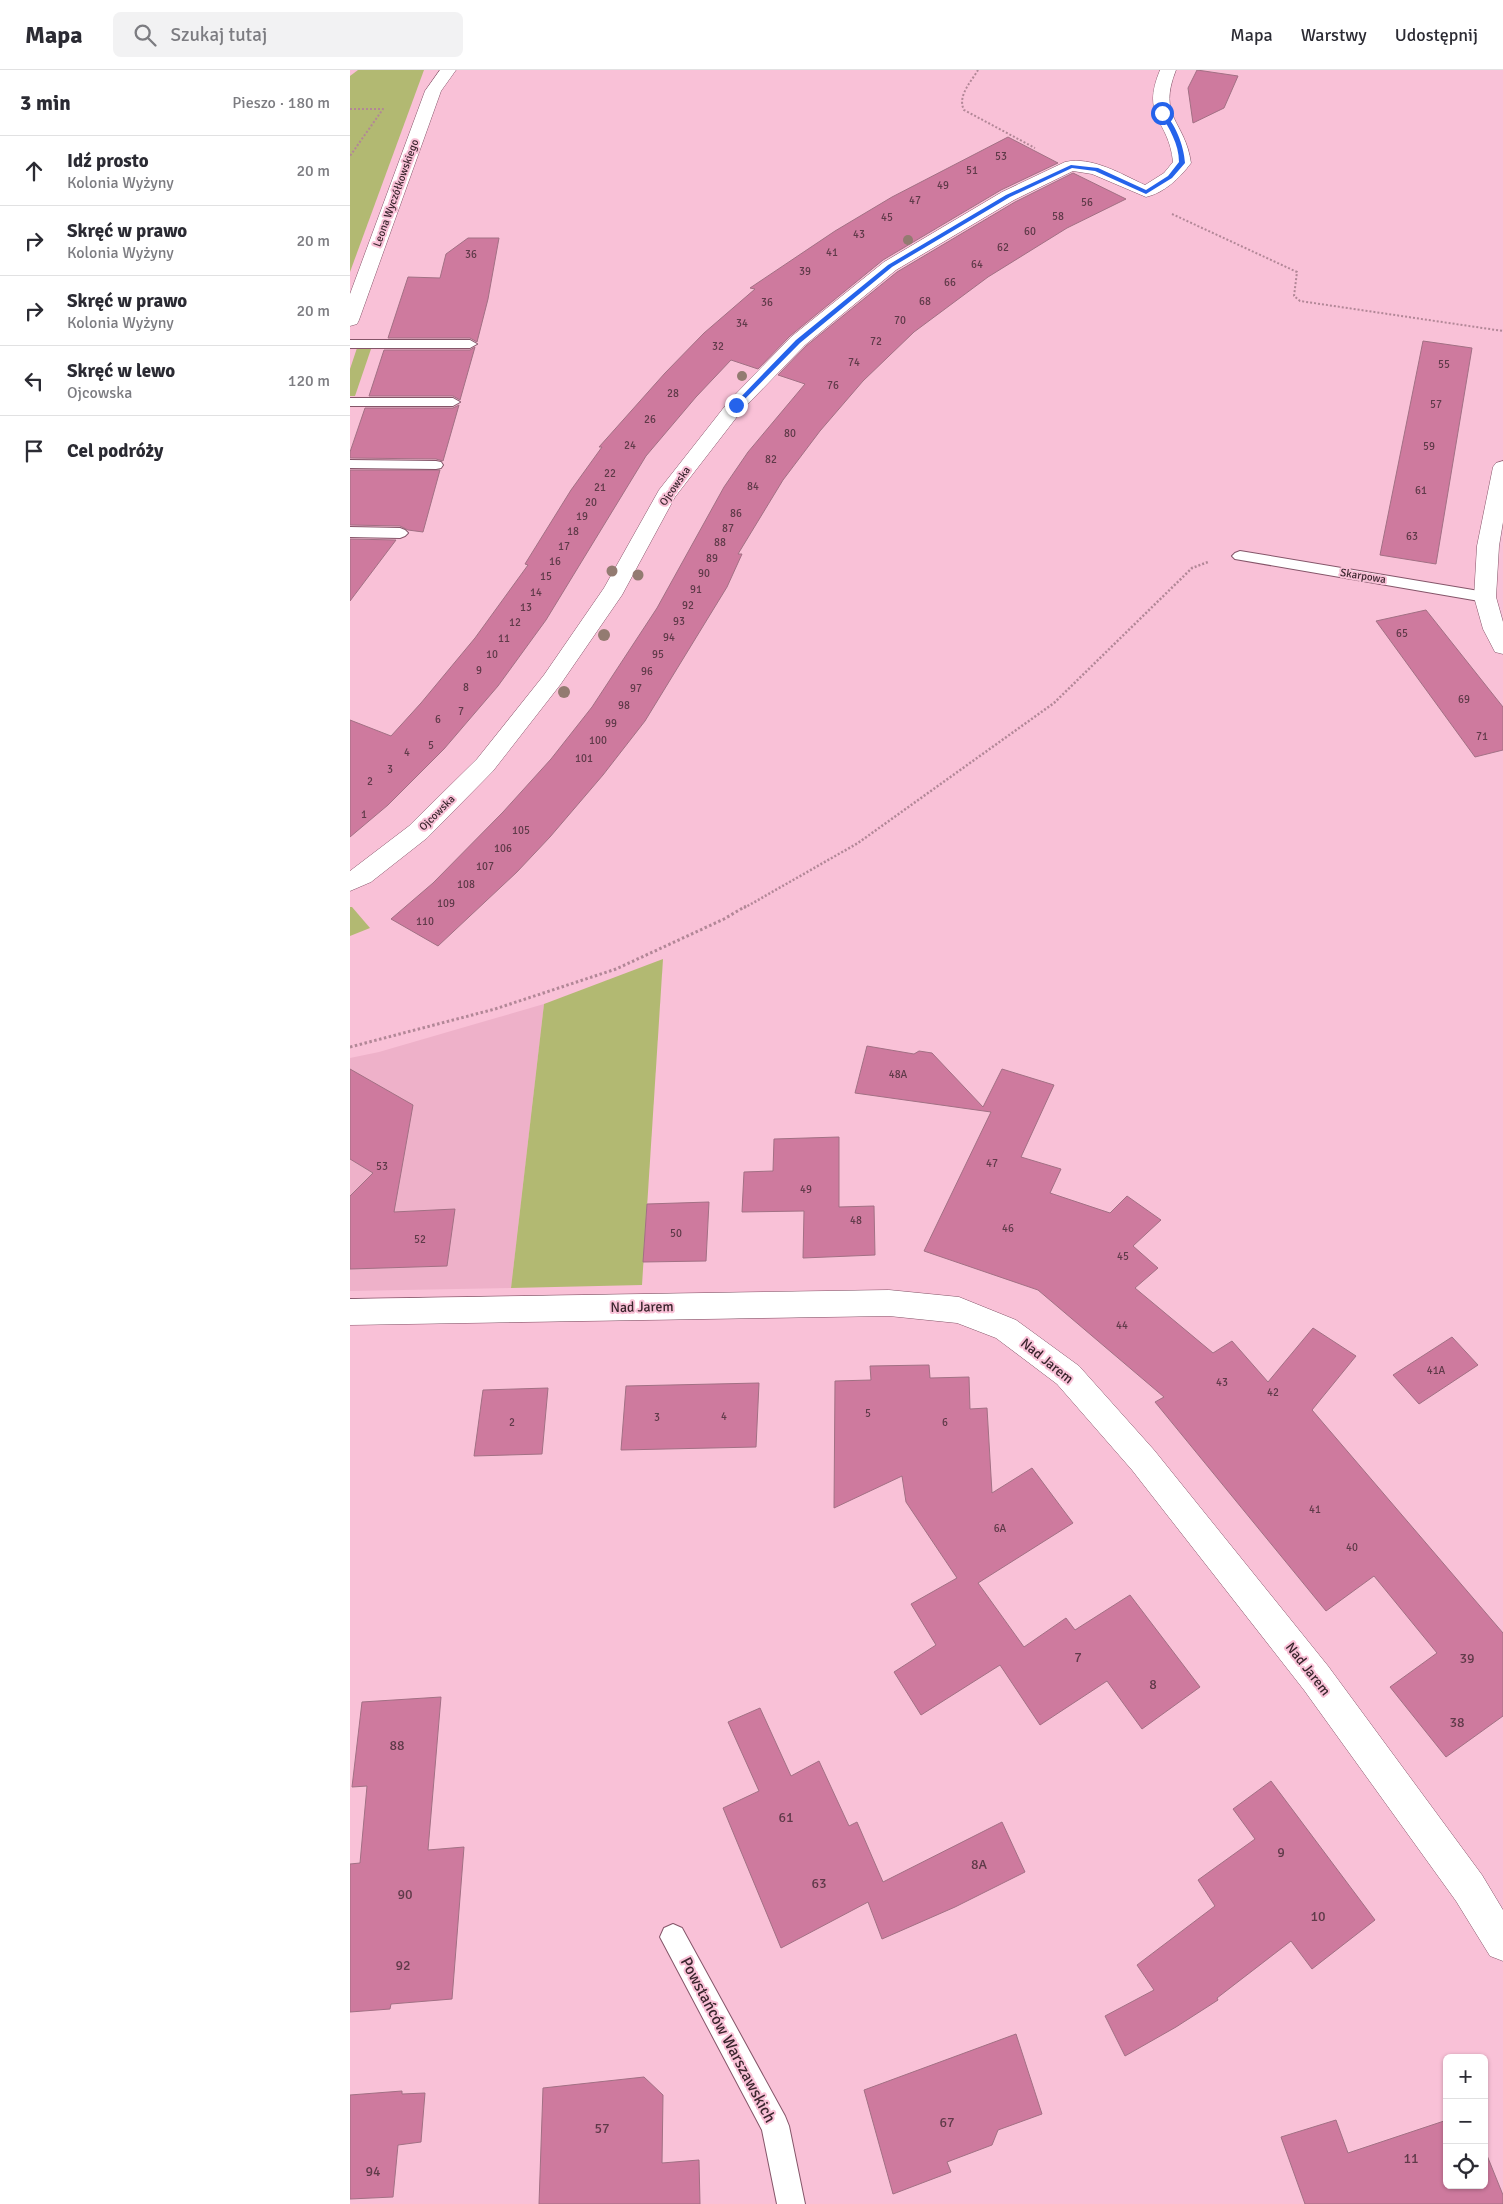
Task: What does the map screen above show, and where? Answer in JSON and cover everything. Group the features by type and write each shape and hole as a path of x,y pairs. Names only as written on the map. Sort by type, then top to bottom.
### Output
{"street":[{"name":"Leona Wyczółkowskiego","path":"350,320 433,91 448,70"},
{"path":"1071,166 1096,169 1146,192 1170,177 1182,163 1182,152 1174,132 1162,113 1158,96 1168,70"},
{"name":"Ojcowska","path":"350,882 362,876 418,832 485,765 552,680 614,590 666,495 736,405 798,341 890,266 1008,196 1071,166"},
{"path":"1502,480 1488,546 1485,597 1494,629 1503,647"},
{"name":"Nad Jarem","path":"350,1312 889,1303 959,1310 1006,1329 1068,1375 1143,1460 1316,1678 1469,1888 1503,1943"}],"lane":[{"path":"350,344 470,344"},
{"path":"350,402 453,402"},
{"path":"350,464 436,465"},
{"path":"350,532 400,533"},
{"name":"Skarpowa","path":"1240,556 1485,597"},
{"name":"Powstańców Warszawskich","path":"673,1937 775,2126 790,2204"}],"path":[{"path":"978,70 963,95 961,104 964,110 1071,166"},
{"path":"350,109 384,109 350,156"},
{"path":"1146,192 1139,199 1297,272 1294,296 1300,301 1503,331"},
{"path":"350,1047 495,1009 616,969 724,919 858,844 1054,703 1192,568 1222,556 1240,556"}],"shaded area":[{"path":"544,1004 511,1288 350,1291 350,1058 379,1052"}],"green space":[{"path":"358,70 424,70 350,272 350,76"},
{"path":"357,348 371,349 355,396 350,396 350,369"},
{"path":"350,907 370,928 350,936"},
{"path":"663,959 642,1285 511,1288 544,1004"}],"building":[{"path":"1197,70 1238,76 1224,108 1193,123 1188,88"},
{"path":"1008,137 1058,163 1001,190 883,260 790,336 758,369 731,360 696,397 646,456 546,620 498,686 444,749 388,805 350,837 350,720 391,736 421,703 475,638 528,565 525,564 571,490 602,447 599,447 665,373 704,333 755,289 750,288 835,231 892,197"},
{"path":"1073,173 1126,199 1067,228 988,277 914,332 863,381 820,431 783,480 738,554 742,554 727,587 645,721 603,775 550,837 517,872 438,946 391,919 433,883 503,812 551,759 592,707 657,608 724,487 748,452 805,384 778,375 806,346 897,272 1015,202"},
{"path":"468,238 499,238 488,299 477,342 470,338 388,338 408,277 440,278 446,254"},
{"path":"1423,341 1472,348 1436,564 1380,555"},
{"path":"475,347 460,400 453,396 369,396 384,350 470,350"},
{"path":"459,405 443,461 436,459 350,458 350,452 365,408 453,408"},
{"path":"350,470 440,470 423,532 408,530 400,526 350,525"},
{"path":"350,539 396,540 350,601"},
{"path":"1426,610 1503,707 1503,750 1475,757 1376,621"},
{"path":"867,1046 914,1054 919,1051 932,1053 983,1107 1002,1069 1054,1085 1021,1157 1061,1169 1050,1193 1110,1213 1127,1196 1161,1220 1133,1246 1158,1268 1135,1288 1213,1353 1232,1341 1268,1382 1313,1328 1356,1356 1312,1410 1503,1633 1503,1716 1446,1757 1390,1687 1437,1653 1374,1576 1326,1611 1155,1402 1164,1397 1038,1290 924,1251 991,1112 855,1093"},
{"path":"350,1069 413,1105 394,1212 455,1209 447,1266 350,1269 350,1196 373,1173 350,1159"},
{"path":"839,1137 839,1207 874,1206 875,1255 803,1258 804,1211 742,1212 744,1172 773,1171 774,1139"},
{"path":"709,1202 706,1261 643,1262 647,1204"},
{"path":"1452,1337 1478,1365 1419,1404 1393,1375"},
{"path":"929,1365 930,1378 969,1377 970,1409 987,1408 992,1493 1032,1468 1073,1523 978,1583 1024,1647 1066,1618 1075,1630 1130,1595 1200,1687 1142,1729 1107,1681 1040,1725 1000,1665 921,1715 894,1672 936,1645 911,1604 957,1578 906,1502 902,1476 834,1508 835,1381 871,1380 870,1366"},
{"path":"759,1383 756,1447 621,1450 626,1386"},
{"path":"548,1388 542,1454 474,1456 483,1390"},
{"path":"441,1697 428,1850 464,1847 452,1999 391,2004 390,2009 350,2012 350,1864 360,1863 367,1786 352,1787 362,1702"},
{"path":"760,1708 791,1776 819,1761 849,1826 857,1822 883,1882 1002,1822 1025,1872 955,1907 882,1939 868,1902 781,1948 723,1808 759,1791 728,1722"},
{"path":"1271,1781 1375,1920 1312,1969 1291,1941 1217,1998 1218,2000 1125,2056 1105,2016 1154,1990 1137,1965 1215,1906 1198,1880 1255,1839 1233,1809"},
{"path":"1016,2034 1042,2114 998,2130 992,2145 947,2162 951,2172 893,2194 864,2090"},
{"path":"644,2077 663,2095 662,2163 699,2160 700,2204 539,2204 543,2088"},
{"path":"402,2091 402,2094 425,2093 421,2142 398,2145 393,2197 350,2199 350,2095"},
{"path":"1336,2120 1348,2153 1443,2121 1443,2189 1488,2189 1488,2158 1503,2195 1503,2204 1305,2204 1281,2137"}],"route":[{"path":"736,405 798,341 890,266 1008,196 1071,166 1096,169 1146,192 1170,177 1182,163 1182,152 1174,132 1162,113"}]}
